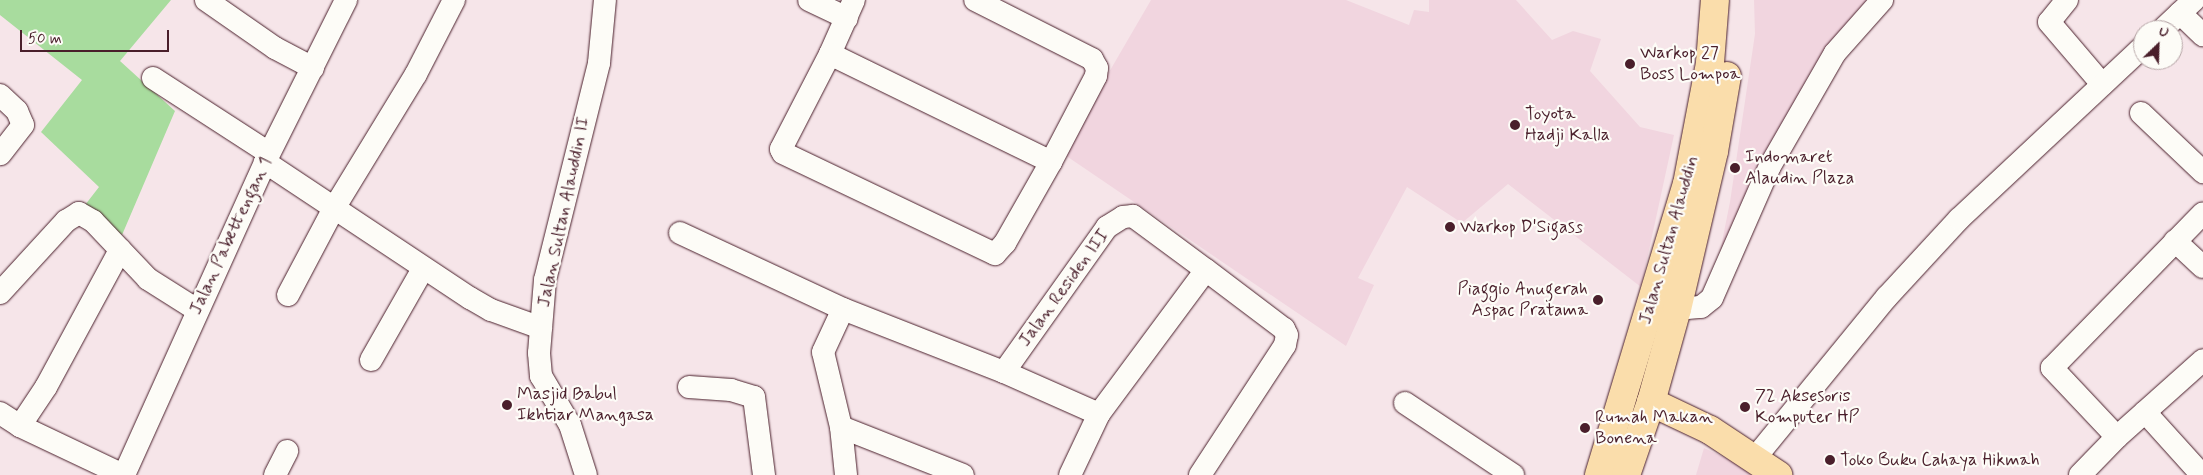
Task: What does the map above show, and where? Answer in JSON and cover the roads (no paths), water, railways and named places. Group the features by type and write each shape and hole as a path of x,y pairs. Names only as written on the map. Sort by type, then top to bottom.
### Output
{"main road":[{"name":"Jalan Sultan Alauddin","path":"1626,475 1651,402 1677,309 1696,185 1715,0"},
{"name":"Jalan Sultan Alauddin","path":"1599,475 1696,185 1726,80 1732,0"},
{"path":"1651,402 1710,430 1778,475"}],"street":[{"path":"206,0 275,48 313,68"},
{"name":"Jalan Pabettengan 1","path":"123,475 267,157 346,0"},
{"path":"288,295 334,210 412,81 454,0"},
{"name":"Jalan Sultan Alauddin II","path":"586,475 570,425 541,376 541,328 545,280 599,63 605,0"},
{"path":"809,0 851,9 781,149 786,157 918,215 996,254 1005,243 1051,162 1096,76 1096,63 975,0"},
{"path":"1677,309 1701,307 1712,298 1779,149 1836,53 1882,0"},
{"path":"2068,0 2049,22 2102,84"},
{"path":"2173,20 2187,7 2203,35"},
{"path":"830,54 1051,162"},
{"path":"1755,458 1912,269 1959,219 2133,56"},
{"path":"153,78 267,157 334,210 423,269 491,310 541,328"},
{"path":"0,95 17,111 23,125 0,154"},
{"path":"2141,113 2203,172"},
{"path":"0,292 66,221 79,213 93,221 148,279 197,310"},
{"path":"2117,437 2052,368 2203,213"},
{"name":"Jalan Residen III","path":"1004,372 1107,227 1117,219 1133,216 1284,329 1287,335 1285,345 1200,475"},
{"path":"680,233 842,309 1004,372 1099,414"},
{"path":"2175,241 2203,267"},
{"path":"20,426 46,387 120,250"},
{"path":"371,360 423,269"},
{"path":"1070,475 1099,414 1206,270"},
{"path":"842,309 823,352 841,428 846,475"},
{"path":"2080,475 2117,437 2203,360"},
{"path":"689,387 731,390 754,397 764,475"},
{"path":"1405,403 1513,475"},
{"path":"2145,412 2202,475"},
{"path":"0,413 20,426 123,475"},
{"path":"841,428 963,475"},
{"path":"275,475 287,451"}],"place":[{"name":"Warkop 27 Boss Lompoa","path":"1630,64"},
{"name":"Toyota Hadji Kalla","path":"1515,125"},
{"name":"Indomaret Alaudin Plaza","path":"1735,168"},
{"name":"Warkop D'Sigass","path":"1450,227"},
{"name":"Piaggio Anugerah Aspac Pratama","path":"1598,300"},
{"name":"Masjid Babul Ikhtiar Mangasa","path":"507,405"},
{"name":"72 Aksesoris Komputer HP","path":"1745,407"},
{"name":"Rumah Makan Bonena","path":"1585,428"},
{"name":"Toko Buku Cahaya Hikmah","path":"1830,460"}]}
